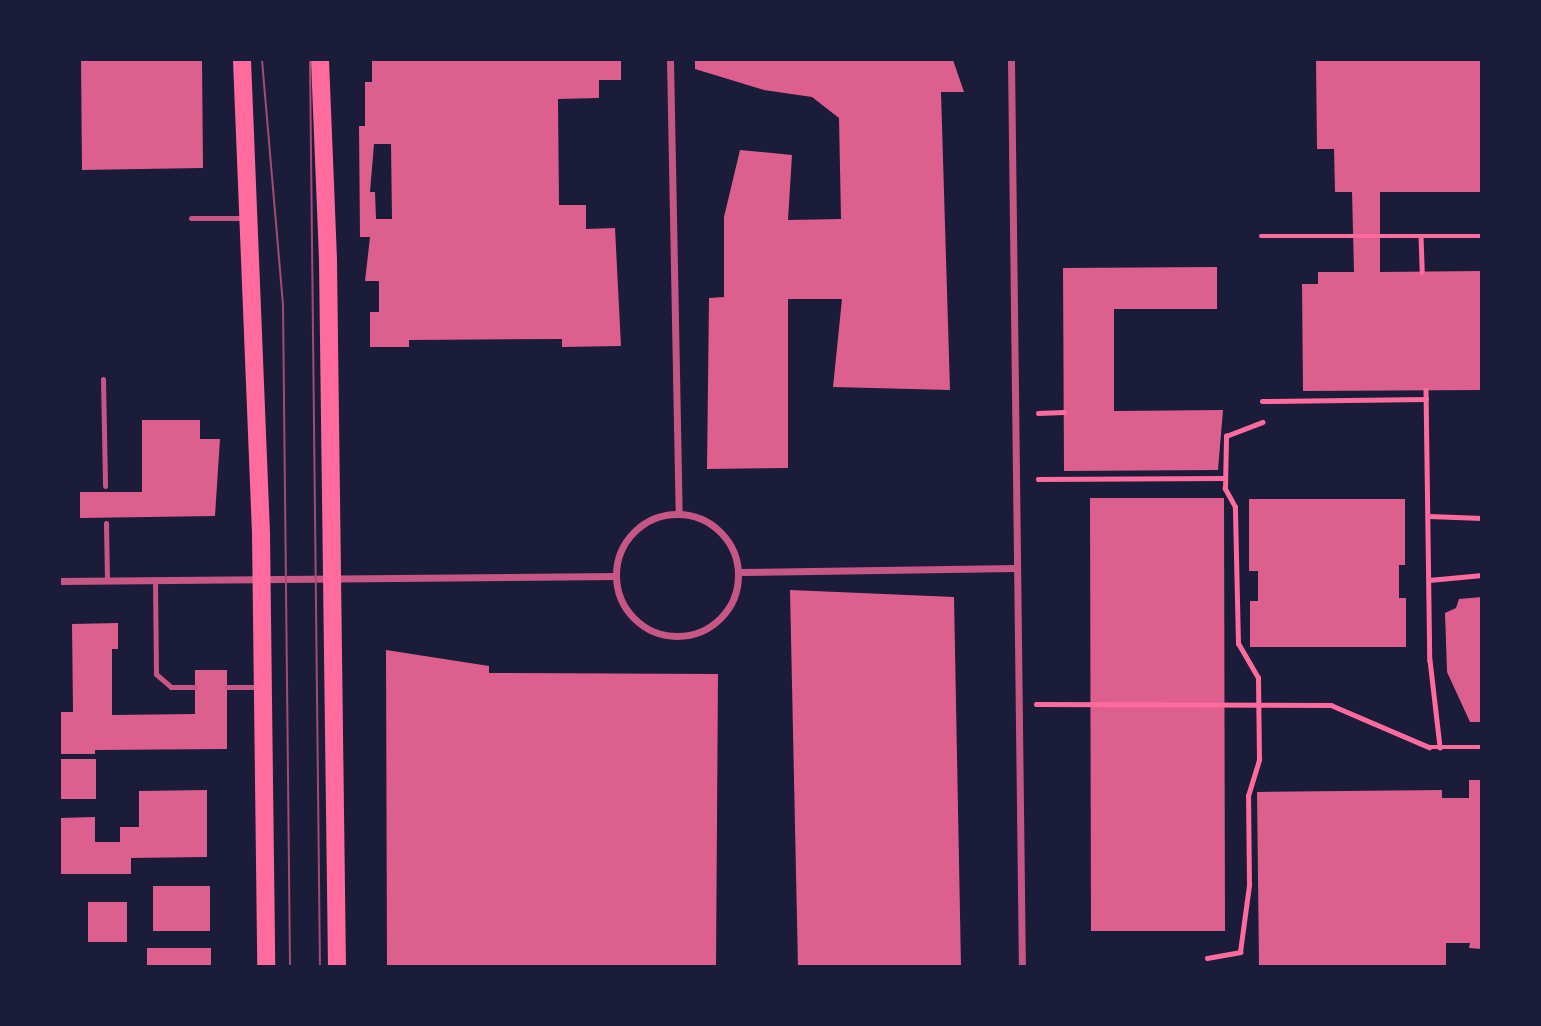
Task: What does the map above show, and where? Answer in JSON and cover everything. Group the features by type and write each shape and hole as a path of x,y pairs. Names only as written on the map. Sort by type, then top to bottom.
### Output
{"main road":[{"path":"242,60 251,218 261,579 266,967"},
{"path":"320,60 328,261 337,967"}],"street":[{"path":"670,60 679,514"},
{"path":"1011,60 1022,967"},
{"path":"679,514 697,517 726,538 738,572 728,609 698,633 679,636 642,626 619,595 615,576 618,556 641,525 679,514"},
{"path":"738,572 1016,568"},
{"path":"60,581 615,576"}],"lane":[{"path":"191,218 251,218"},
{"path":"103,379 105,486"},
{"path":"106,523 107,581"},
{"path":"155,580 156,674 171,687 195,687"},
{"path":"227,687 263,687"}],"path":[{"path":"1261,236 1482,236"},
{"path":"1421,236 1422,272"},
{"path":"1426,390 1430,660 1440,747"},
{"path":"1262,401 1426,399"},
{"path":"1038,412 1064,412"},
{"path":"1207,958 1240,952 1249,885 1248,796 1259,760 1258,678 1238,644 1235,507 1226,489 1226,436 1262,422"},
{"path":"1038,479 1226,478"},
{"path":"1429,516 1482,518"},
{"path":"1429,580 1482,575"},
{"path":"1019,704 1331,705 1429,747 1482,747"}],"building":[{"path":"81,60 202,60 203,168 82,170"},
{"path":"372,60 621,60 621,80 599,80 599,98 558,99 559,205 586,205 586,229 615,228 621,346 562,347 562,339 409,340 409,347 370,347 370,312 379,312 379,281 365,281 370,237 360,237 359,126 365,126 365,82 372,82","holes":["374,144 391,144 392,219 376,219 375,192 370,192"]},
{"path":"695,60 953,60 964,92 941,92 950,390 833,387 842,299 788,299 788,468 707,469 709,298 724,297 724,217 740,150 792,155 788,220 841,219 839,118 812,97 764,90 695,69"},
{"path":"1316,60 1482,60 1482,192 1380,192 1380,272 1482,271 1482,390 1303,391 1302,284 1318,284 1318,272 1354,272 1352,192 1335,192 1334,149 1317,149"},
{"path":"1217,267 1217,309 1114,309 1114,411 1223,410 1218,470 1064,471 1063,268"},
{"path":"142,420 200,420 200,439 220,439 215,516 80,518 80,492 142,492"},
{"path":"1090,498 1224,498 1225,931 1091,931"},
{"path":"1249,499 1405,499 1405,565 1399,565 1399,598 1406,598 1406,647 1250,647 1250,601 1258,601 1258,571 1249,571"},
{"path":"790,590 954,597 961,967 798,967"},
{"path":"1482,597 1482,722 1470,722 1447,672 1445,613 1456,608 1459,599"},
{"path":"118,623 118,649 112,649 112,715 195,714 195,670 227,670 227,749 95,750 95,754 60,754 60,712 73,712 72,624"},
{"path":"386,650 489,666 489,673 718,674 716,967 387,967"},
{"path":"60,759 96,759 96,799 60,799"},
{"path":"1469,780 1482,780 1482,949 1469,948 1470,943 1446,943 1446,967 1259,967 1257,792 1442,790 1442,798 1469,798"},
{"path":"207,790 207,857 131,858 131,874 60,874 60,818 95,817 95,842 120,842 120,827 139,827 139,791"},
{"path":"153,886 210,886 210,931 153,931"},
{"path":"88,902 127,902 127,942 88,942"},
{"path":"147,948 211,948 211,967 147,967"}],"tram line":[{"path":"262,60 283,306 290,967"},
{"path":"310,60 320,967"}]}
